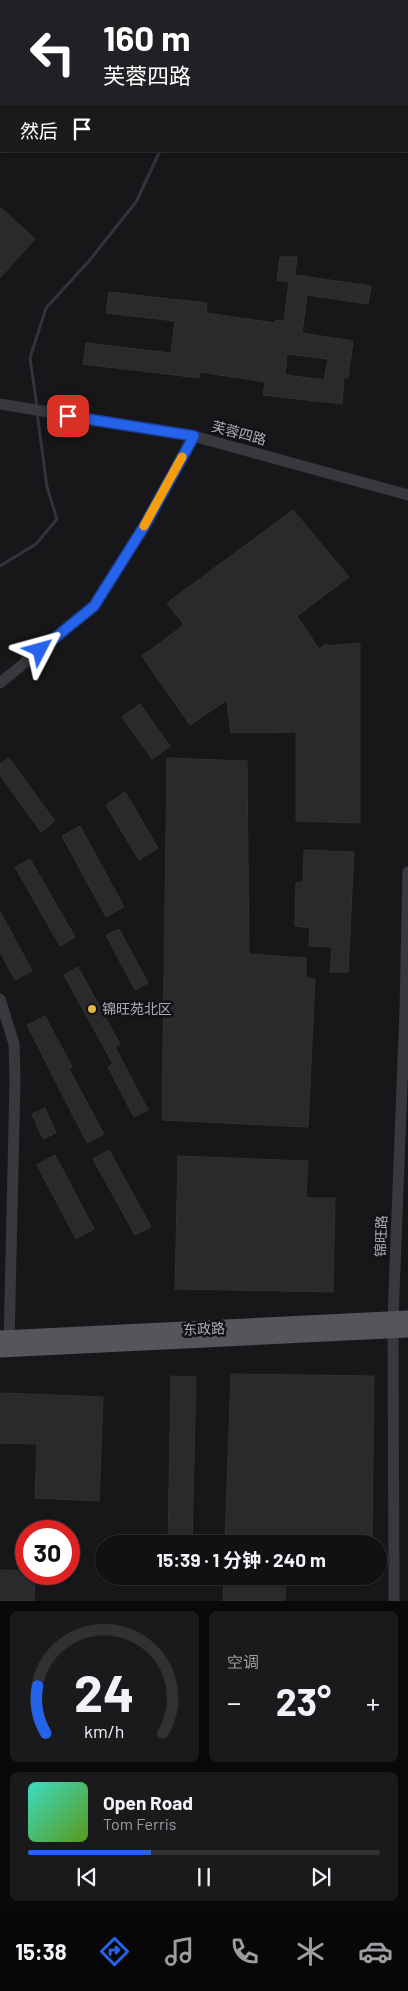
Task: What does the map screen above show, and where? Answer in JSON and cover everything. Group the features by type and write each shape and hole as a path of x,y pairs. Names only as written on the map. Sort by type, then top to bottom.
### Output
{"main road":[{"name":"东政路","path":"5,1344 401,1324"}],"street":[{"name":"芙蓉四路","path":"0,404 194,436 408,495"},
{"path":"0,682 94,606 145,525 194,436"},
{"name":"锦旺路","path":"394,1601 401,1324 408,872"},
{"path":"0,999 14,1044 15,1080 14,1182 5,1344"}],"building":[{"path":"0,207 35,239 0,278"},
{"path":"280,257 297,257 295,275 371,286 368,304 307,295 302,333 353,341 348,378 344,377 342,404 263,395 265,382 200,372 199,378 83,364 86,343 171,353 175,321 106,313 109,292 207,303 206,313 275,323 276,320 284,321 289,282 277,280","holes":["287,354 328,359 324,380 285,375"]},
{"path":"293,510 349,577 297,616 319,649 326,644 328,646 360,643 360,823 296,821 296,732 231,733 227,700 190,725 142,656 184,625 167,603"},
{"path":"140,704 170,746 152,759 122,717"},
{"path":"9,758 55,821 41,832 0,775 0,764"},
{"path":"167,758 247,761 249,954 306,958 306,978 315,979 308,1127 162,1120"},
{"path":"125,792 158,848 139,860 106,805"},
{"path":"80,826 124,907 106,917 62,836"},
{"path":"304,850 354,852 348,972 330,972 332,947 309,946 310,928 295,926 296,883 303,882"},
{"path":"30,859 75,937 60,946 15,867"},
{"path":"0,911 32,971 15,980 0,952"},
{"path":"119,929 148,983 135,990 106,935"},
{"path":"78,967 120,1044 115,1047 148,1110 134,1117 108,1067 113,1064 64,975"},
{"path":"45,1016 72,1067 69,1069 104,1134 87,1143 27,1025"},
{"path":"45,1108 56,1133 43,1139 32,1114"},
{"path":"109,1150 151,1227 135,1235 93,1159"},
{"path":"55,1155 94,1229 76,1239 37,1165"},
{"path":"178,1156 308,1161 306,1198 335,1198 333,1292 175,1289"},
{"path":"231,1374 374,1376 372,1535 225,1535"},
{"path":"171,1376 196,1377 192,1535 168,1535"},
{"path":"0,1393 103,1397 99,1501 35,1498 37,1444 0,1443"},
{"path":"0,1570 15,1571 15,1585 35,1585 34,1601 0,1601"},
{"path":"224,1585 286,1585 285,1601 223,1601"}],"waterway":[{"path":"37,407 30,358 46,308 89,261 136,202 160,152"},
{"path":"0,566 36,544 57,519 47,487 37,413"}],"slow traffic":[{"path":"144,526 182,457"}],"place":[{"name":"锦旺苑北区","path":"92,1009"}],"route":[{"path":"40,650 94,606 145,525 194,436 68,416"}]}
